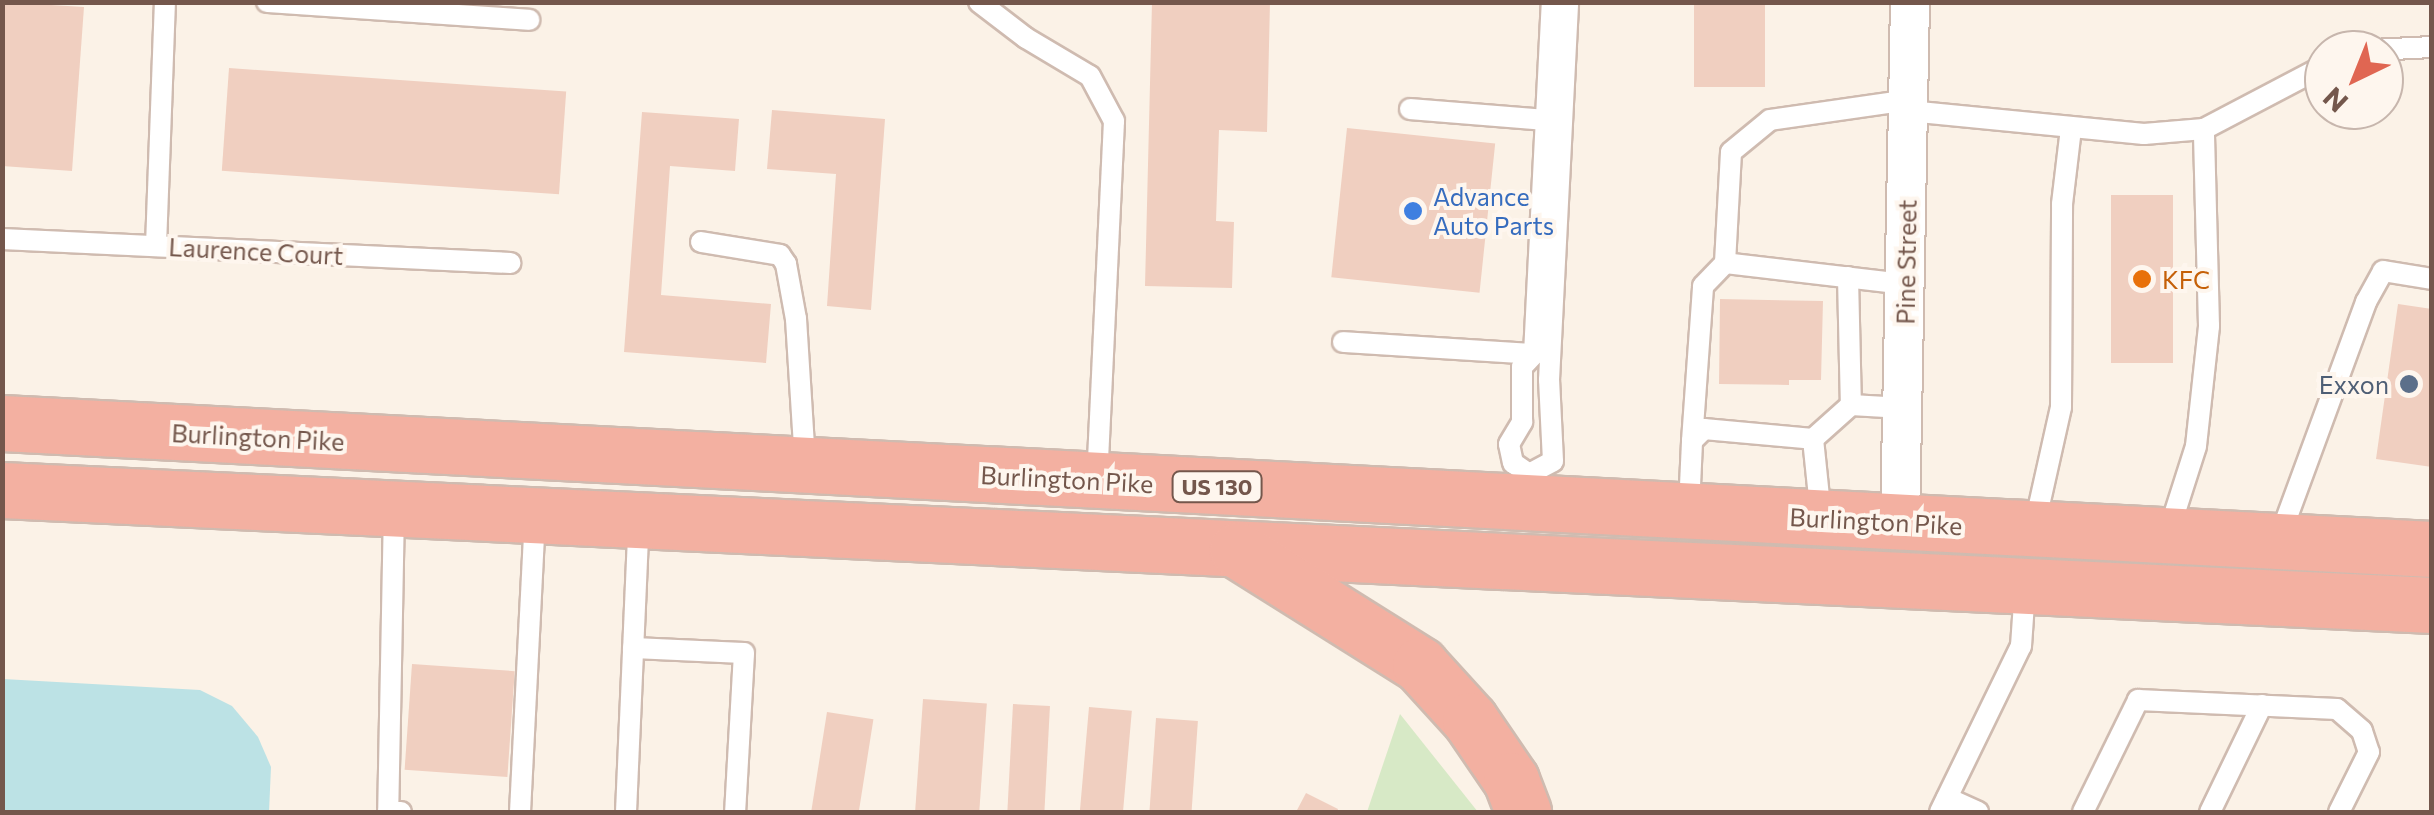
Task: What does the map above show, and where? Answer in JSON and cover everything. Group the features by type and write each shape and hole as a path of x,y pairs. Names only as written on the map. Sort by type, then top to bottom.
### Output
{"highway":[{"name":"Burlington Pike","path":"2,424 1097,481 1529,489 1689,511 2432,549"},
{"path":"2,490 1230,546 2025,589 2432,605"},
{"path":"1230,546 1420,665 1470,720 1511,780 1524,812"}],"street":[{"name":"Pine Street","path":"1900,522 1910,2"}],"lane":[{"path":"156,246 164,2"},
{"path":"267,2 528,20"},
{"path":"979,2 1026,38 1090,76 1114,121 1097,481"},
{"path":"1552,2 1534,354 1522,367 1522,422 1508,444 1513,463 1529,489 1553,461 1549,380 1568,2"},
{"path":"2404,48 2432,47"},
{"path":"1689,511 1703,286 1726,264 1731,152 1770,120 1909,106 2144,134 2204,129 2304,76"},
{"path":"1410,108 1546,120"},
{"path":"2034,529 2061,407 2062,204 2070,128"},
{"path":"2168,536 2196,446 2209,326 2204,129"},
{"name":"Laurence Court","path":"2,240 510,263"},
{"path":"700,242 780,255 786,264 793,295 806,466"},
{"path":"1726,264 1904,284"},
{"path":"2278,541 2366,302 2383,272 2432,279"},
{"path":"1848,277 1851,406"},
{"path":"1344,342 1534,354"},
{"path":"1692,441 1704,429 1812,439 1851,406 1903,408"},
{"path":"1812,439 1821,518"},
{"path":"394,507 388,812 401,812"},
{"path":"520,812 535,513"},
{"path":"626,812 639,518"},
{"path":"1978,812 1944,805 2021,646 2025,589"},
{"path":"633,648 744,653 735,812"},
{"path":"2083,812 2138,700 2337,709 2362,731 2369,752 2339,812"},
{"path":"2210,812 2262,705"}],"green space":[{"path":"1400,714 1478,812 1367,812"}],"water":[{"path":"3,679 200,690 232,706 258,737 271,767 269,812 3,812"}],"building":[{"path":"2,2 84,7 72,171 2,166"},
{"path":"1152,2 1270,2 1267,132 1219,130 1216,221 1234,222 1232,288 1145,286"},
{"path":"1694,2 1765,2 1765,87 1694,87"},
{"path":"229,68 566,92 559,194 222,171"},
{"path":"772,110 885,119 871,310 827,306 836,174 767,169"},
{"path":"642,112 739,119 735,171 670,166 661,295 771,304 766,363 624,352"},
{"name":"Advance Auto Parts","path":"1347,128 1495,144 1480,293 1331,277"},
{"name":"KFC","path":"2111,195 2173,195 2173,363 2111,363"},
{"path":"1720,299 1823,301 1821,380 1789,380 1789,385 1719,384"},
{"name":"Exxon","path":"2398,304 2432,309 2432,467 2376,459"},
{"path":"412,664 515,671 507,777 405,770"},
{"path":"923,699 987,703 979,812 915,812"},
{"path":"1013,704 1050,706 1044,812 1007,812"},
{"path":"1089,707 1132,711 1123,812 1080,812"},
{"path":"827,712 873,719 859,812 811,812"},
{"path":"1156,718 1198,721 1192,812 1149,812"},
{"path":"1306,793 1338,809 1337,812 1296,812"}],"place":[{"name":"Advance Auto Parts","path":"1413,211"},
{"name":"KFC","path":"2142,279"},
{"name":"Exxon","path":"2409,384"}]}
